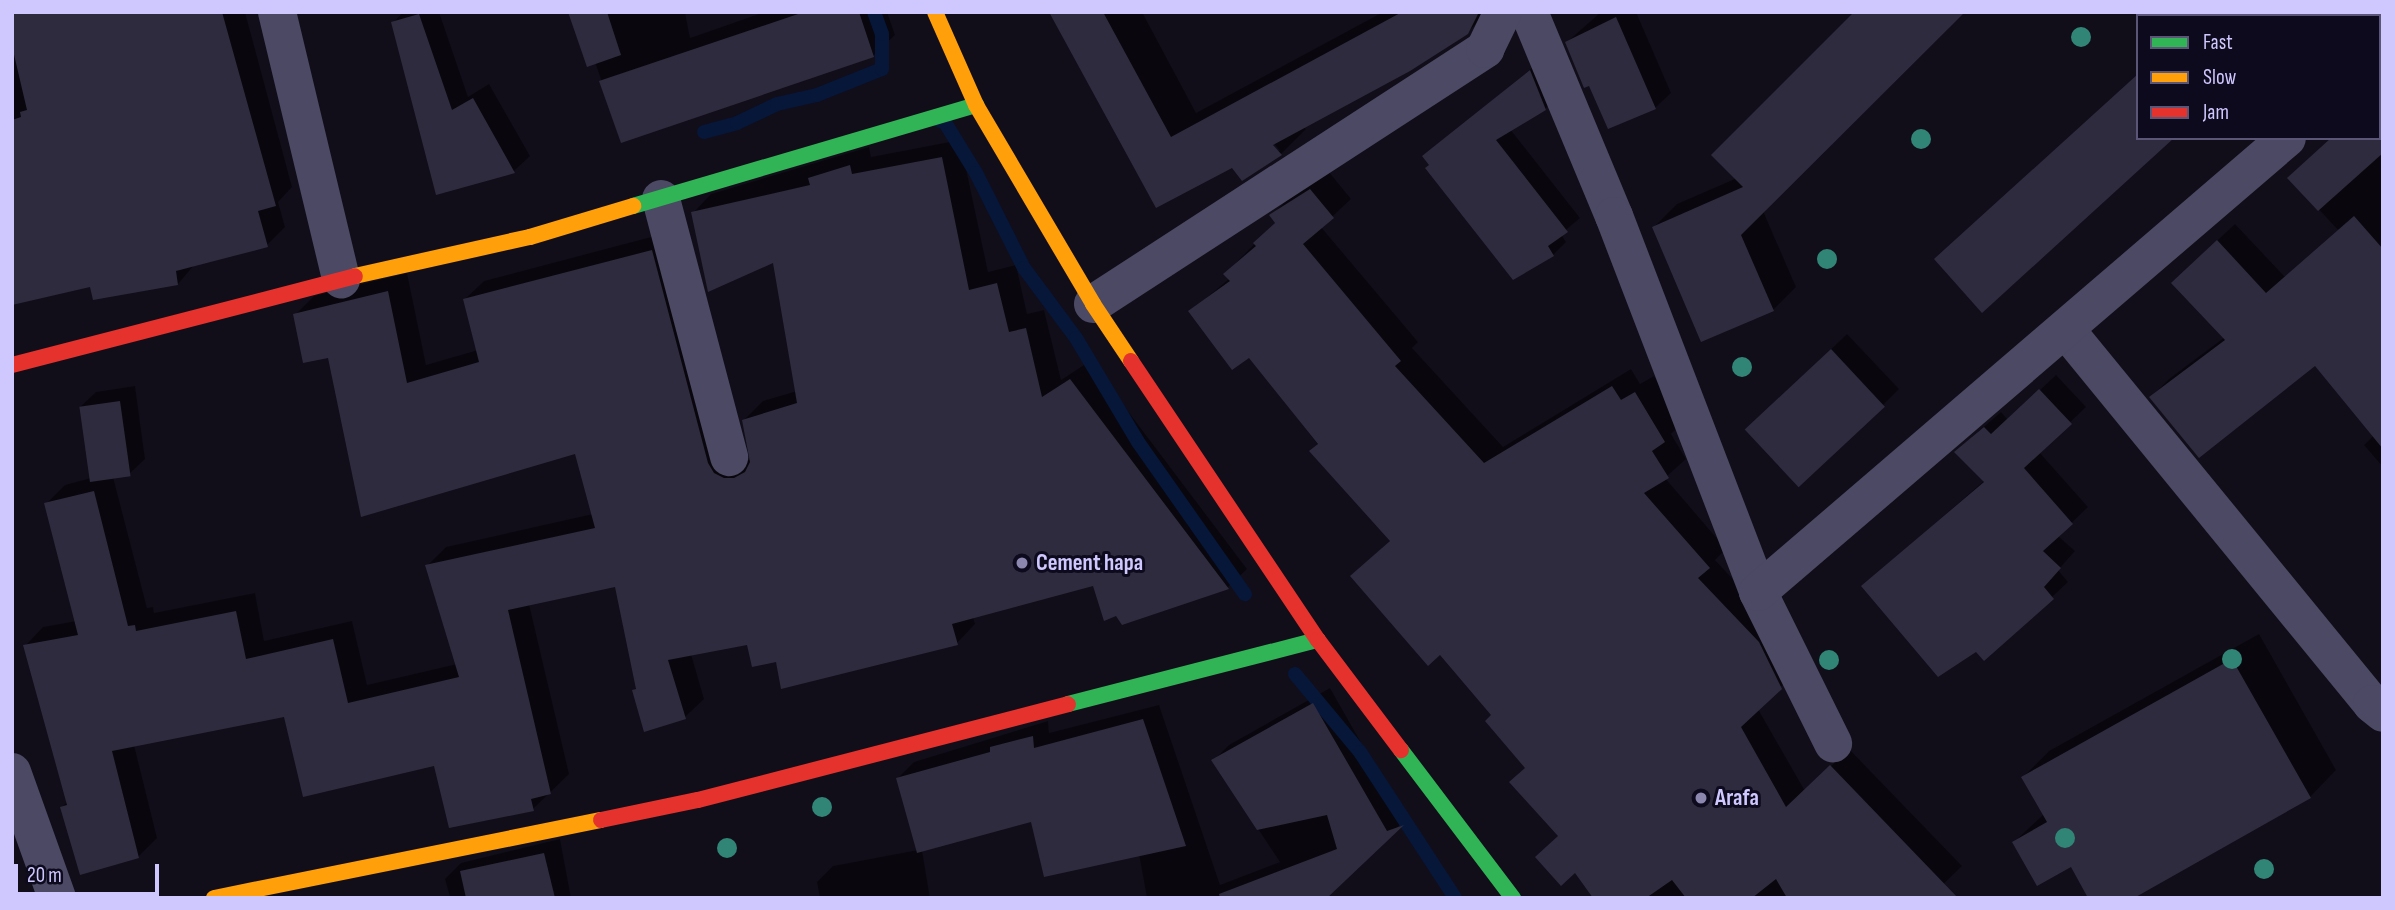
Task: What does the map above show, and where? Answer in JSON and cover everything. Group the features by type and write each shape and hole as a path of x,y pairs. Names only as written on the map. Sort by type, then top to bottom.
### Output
{"street":[{"path":"277,12 341,279"},
{"path":"935,12 976,105 1093,304 1318,640 1513,898"},
{"path":"1093,304 1485,49 1503,12"},
{"path":"1529,12 1614,216 1758,592 1833,743"},
{"path":"12,365 341,279 530,237 976,105"},
{"path":"1758,592 2285,140"},
{"path":"661,199 729,457"},
{"path":"2066,330 2372,704 2383,713"},
{"path":"214,898 698,800 1318,640"},
{"path":"12,772 57,898"}],"building":[{"path":"12,12 222,12 276,206 258,211 268,247 176,271 178,285 93,300 90,287 12,305 12,120 21,117 20,112 27,110 12,46"},
{"path":"568,12 607,12 621,55 587,67"},
{"path":"804,12 859,12 874,57 621,143 599,81"},
{"path":"1049,12 1103,12 1171,137 1402,12 1479,12 1468,34 1410,71 1273,145 1282,155 1242,181 1232,168 1156,208"},
{"path":"1854,12 1965,12 1741,235 1774,311 1701,342 1652,227 1743,187 1711,155"},
{"path":"419,14 452,110 473,98 515,173 436,195 391,22"},
{"path":"1616,17 1656,109 1608,129 1589,86 1584,88 1565,42"},
{"path":"1530,70 1546,110 1496,140 1568,232 1548,246 1554,256 1513,280 1425,168 1429,165 1422,156"},
{"path":"2136,76 2136,140 2172,140 1982,313 1934,259"},
{"path":"2383,138 2383,153 2318,211 2287,178 2329,140"},
{"path":"942,157 969,290 997,283 1009,332 1026,328 1042,397 1070,379 1229,589 1122,625 1116,616 1104,621 1093,586 952,624 958,645 781,689 776,662 752,667 747,645 668,660 686,719 644,732 632,690 636,689 615,587 508,610 551,794 531,799 534,811 449,828 434,766 303,797 284,717 112,751 139,858 80,875 60,807 67,805 23,645 78,635 44,503 94,491 128,626 135,625 136,631 236,611 246,659 333,639 348,703 459,677 425,565 595,528 575,454 361,517 328,358 303,363 293,314 388,291 407,383 479,362 463,299 652,250 708,463 714,473 724,478 734,478 745,472 750,462 742,420 797,403 773,263 708,292 691,212 810,185 808,178 850,165 852,174"},
{"path":"1310,189 1334,218 1303,244 1401,361 1395,366 1484,463 1612,386 1621,400 1635,392 1665,442 1652,451 1669,478 1644,493 1710,568 1698,578 1759,642 1782,689 1741,727 1786,807 1830,765 1958,898 1787,898 1776,879 1752,898 1686,898 1672,880 1646,898 1593,898 1575,873 1561,886 1535,857 1558,836 1509,782 1525,768 1485,721 1491,715 1440,655 1428,666 1350,576 1390,541 1309,451 1318,444 1249,358 1232,370 1188,311 1230,281 1223,274 1256,246 1253,243 1275,223 1269,215"},
{"path":"2354,216 2383,249 2383,449 2315,366 2199,458 2149,397 2225,340 2171,283 2217,240 2266,293"},
{"path":"1831,349 1885,407 1799,487 1745,429"},
{"path":"2039,389 2072,424 2024,468 2073,524 2043,551 2061,568 2044,587 2054,599 1984,661 1976,652 1938,677 1861,586 1984,482 1954,452 1984,427 1991,434"},
{"path":"120,401 131,476 90,482 79,407"},
{"path":"2232,659 2311,798 2134,898 2088,898 2071,867 2037,886 2012,842 2047,822 2021,777"},
{"path":"1313,703 1387,831 1404,825 1327,898 1220,898 1219,894 1337,849 1327,815 1257,830 1211,760"},
{"path":"1143,719 1186,846 1044,877 1031,822 917,853 896,778 990,752 990,747 1033,736 1034,748"},
{"path":"544,853 555,898 466,898 460,871"}],"waterway":[{"path":"704,132 737,123 777,104 817,95 882,69 882,34 874,12"},
{"path":"940,121 944,121 976,173 1024,268 1076,338 1138,442 1245,594"},
{"path":"1295,674 1360,752 1455,898"}],"traffic: fast":[{"path":"633,206 976,105"},
{"path":"1068,704 1318,640"},
{"path":"1401,750 1513,898"}],"traffic: slow":[{"path":"935,12 976,105 1093,304 1131,361"},
{"path":"355,276 530,237 633,206"},
{"path":"214,898 601,820"}],"traffic: jam":[{"path":"12,365 355,276"},
{"path":"1131,361 1318,640 1401,750"},
{"path":"601,820 698,800 1068,704"}],"place":[{"name":"Cement hapa","path":"1022,563"},
{"name":"Arafa","path":"1701,798"}]}
